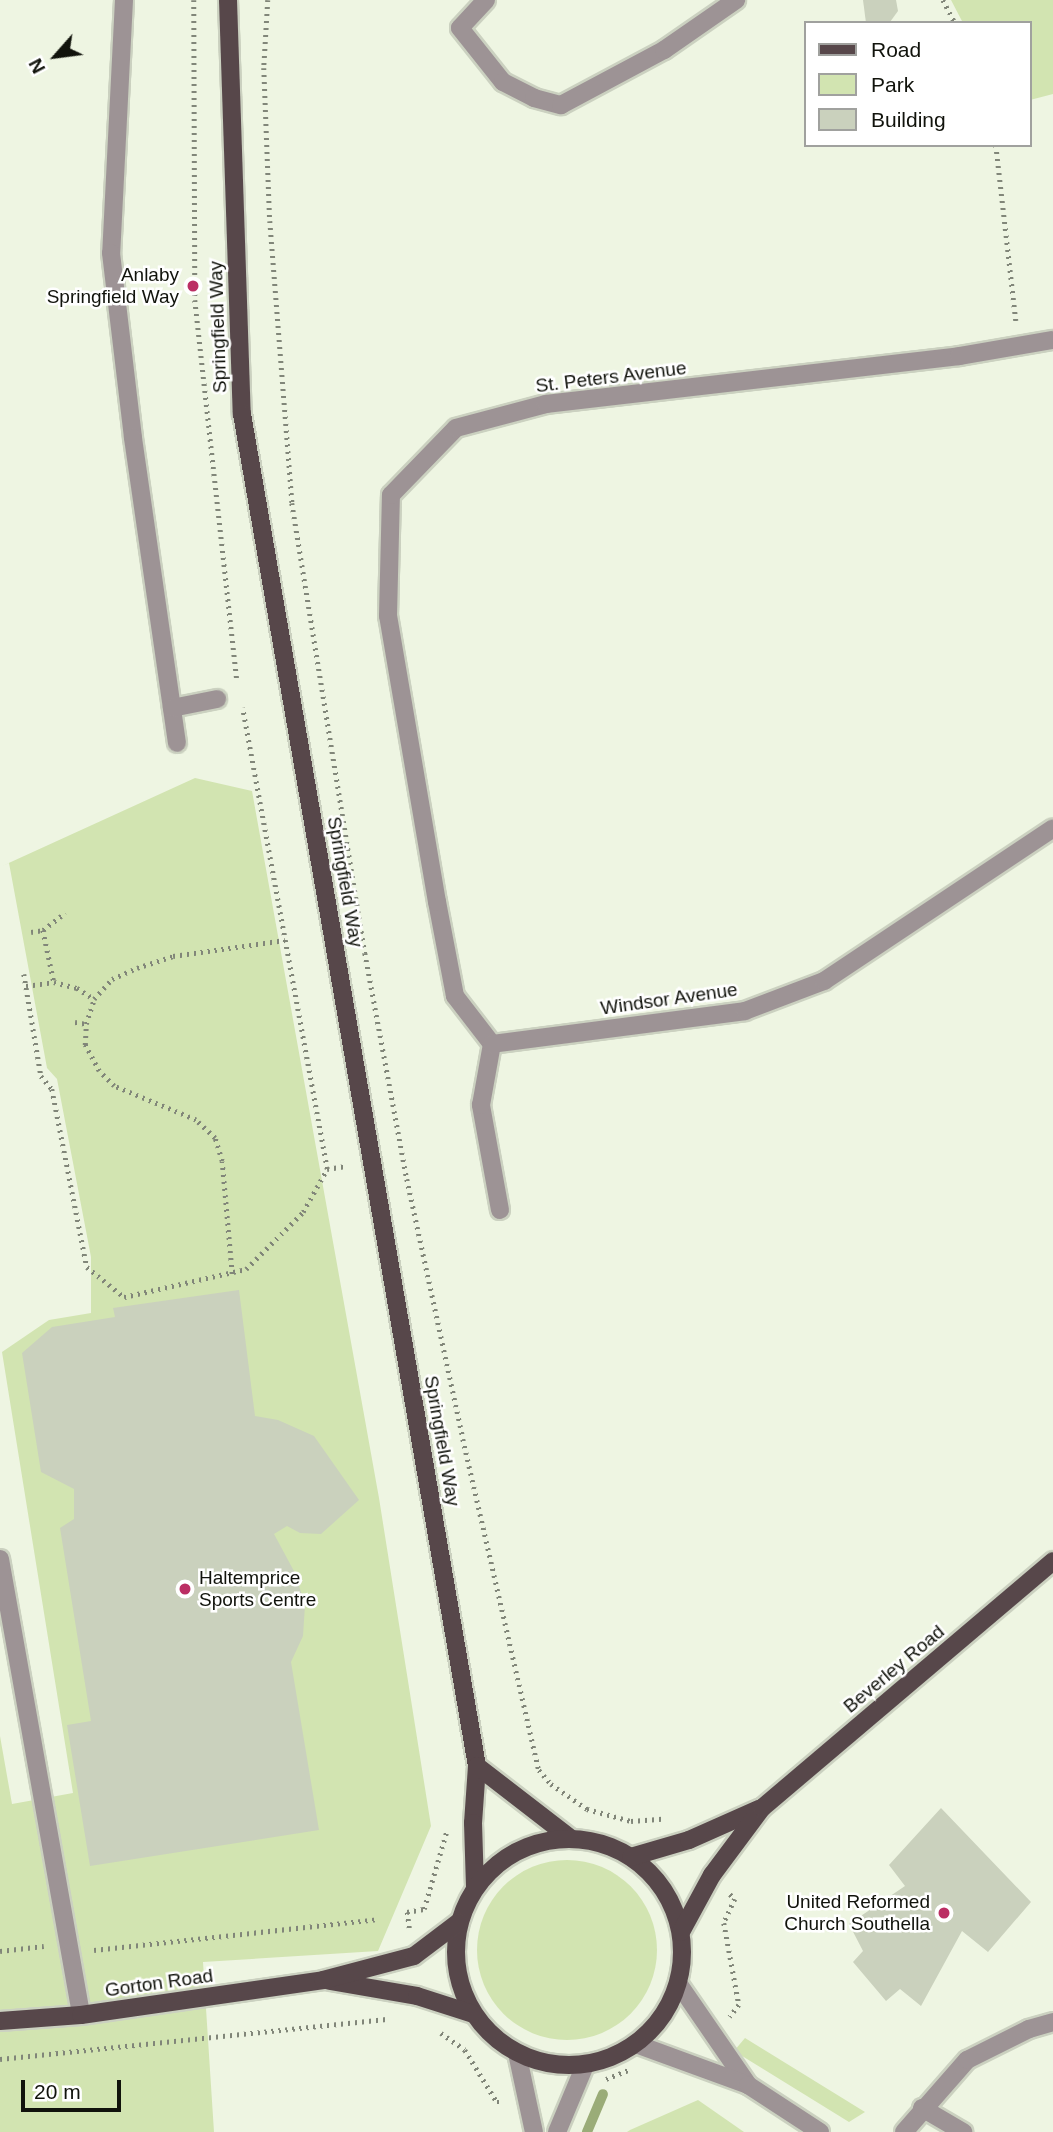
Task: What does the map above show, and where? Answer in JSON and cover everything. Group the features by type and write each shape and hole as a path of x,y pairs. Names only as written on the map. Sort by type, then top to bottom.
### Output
{"main road":[{"name":"Springfield Way","path":"228,0 242,414 477,1766 473,1824 475,1888"},
{"name":"Beverley Road","path":"681,1932 712,1875 762,1808 1053,1561"},
{"path":"477,1766 570,1838"},
{"name":"Beverley Road","path":"631,1857 690,1840 762,1808"},
{"path":"570,1838 602,1843 631,1857 655,1877 672,1903 681,1932 682,1958 678,1983 662,2017 636,2044 612,2057 584,2065 550,2064 517,2053 492,2036 473,2014 460,1985 455,1953 459,1922 475,1888 500,1861 533,1843 570,1838"},
{"name":"Gorton Road","path":"0,2021 81,2015 323,1980 414,1956 459,1922"},
{"name":"Gorton Road","path":"323,1980 417,1996 473,2014"}],"street":[{"path":"124,0 111,253 133,438 177,743"},
{"path":"486,0 460,28 503,82 534,98 561,105 664,50 736,0"},
{"name":"St. Peters Avenue","path":"492,1044 455,996 440,915 388,616 391,495 456,428 546,404 959,356 1053,340"},
{"path":"172,708 217,699"},
{"name":"Windsor Avenue","path":"492,1044 745,1011 824,981 1053,828"},
{"path":"492,1044 481,1105 500,1210"},
{"path":"0,1559 81,2015"},
{"path":"678,1983 748,2085"},
{"path":"904,2132 922,2108 967,2060 1029,2029 1053,2022"},
{"path":"636,2044 748,2085 820,2132"},
{"path":"517,2053 534,2132"},
{"path":"556,2132 584,2065"},
{"path":"922,2108 963,2132"}],"path":[{"path":"194,0 195,300 239,693"},
{"path":"268,0 264,68 270,221 292,503 365,953 407,1180 526,1719 539,1770 551,1784"},
{"path":"943,0 954,21"},
{"path":"996,147 1019,346"},
{"path":"24,974 41,1076 52,1089 87,1268 124,1297 232,1275 246,1269 303,1212 327,1170 241,707"},
{"path":"31,932 43,930 65,913"},
{"path":"43,930 54,982"},
{"path":"232,1275 222,1161 215,1138 197,1120 114,1086 99,1072 85,1045 86,1024 94,999 112,979 137,968 173,956 285,940"},
{"path":"26,986 54,982 77,988 94,999"},
{"path":"75,1022 86,1024"},
{"path":"0,1951 68,1944 98,1951 378,1919"},
{"path":"0,2059 394,2019"}],"green space":[{"path":"951,0 1053,0 1053,94 1032,99 1032,21 962,21"},
{"path":"195,778 252,791 379,1498 431,1826 378,1951 203,1962 214,2132 0,2132 0,1736 12,1804 73,1793 2,1352 49,1320 91,1313 91,1257 57,1079 47,1068 9,863 0,867"},
{"path":"567,1860 602,1867 631,1886 650,1915 657,1950 650,1985 631,2014 602,2033 567,2040 532,2033 503,2014 484,1985 477,1950 484,1915 503,1886 532,1867"},
{"path":"745,2038 865,2112 849,2122 734,2051"},
{"path":"698,2100 744,2132 627,2132 630,2130"}],"building":[{"path":"863,0 896,0 898,11 891,21 866,21"},
{"name":"Haltemprice Sports Centre","path":"239,1290 255,1416 278,1420 314,1436 359,1500 321,1534 300,1533 287,1526 274,1534 295,1573 305,1605 303,1636 291,1662 319,1830 90,1866 67,1725 91,1721 60,1528 74,1519 74,1489 41,1472 22,1353 52,1327 115,1317 113,1308"},
{"name":"United Reformed Church Southella","path":"941,1808 1031,1902 988,1952 962,1931 921,2006 900,1989 886,2001 853,1962 863,1951 849,1924 905,1886 889,1865"}],"waterway":[{"path":"587,2132 603,2094"}],"place":[{"name":"Anlaby Springfield Way","path":"193,286"},
{"name":"Haltemprice Sports Centre","path":"185,1589"},
{"name":"United Reformed Church Southella","path":"944,1913"}]}
